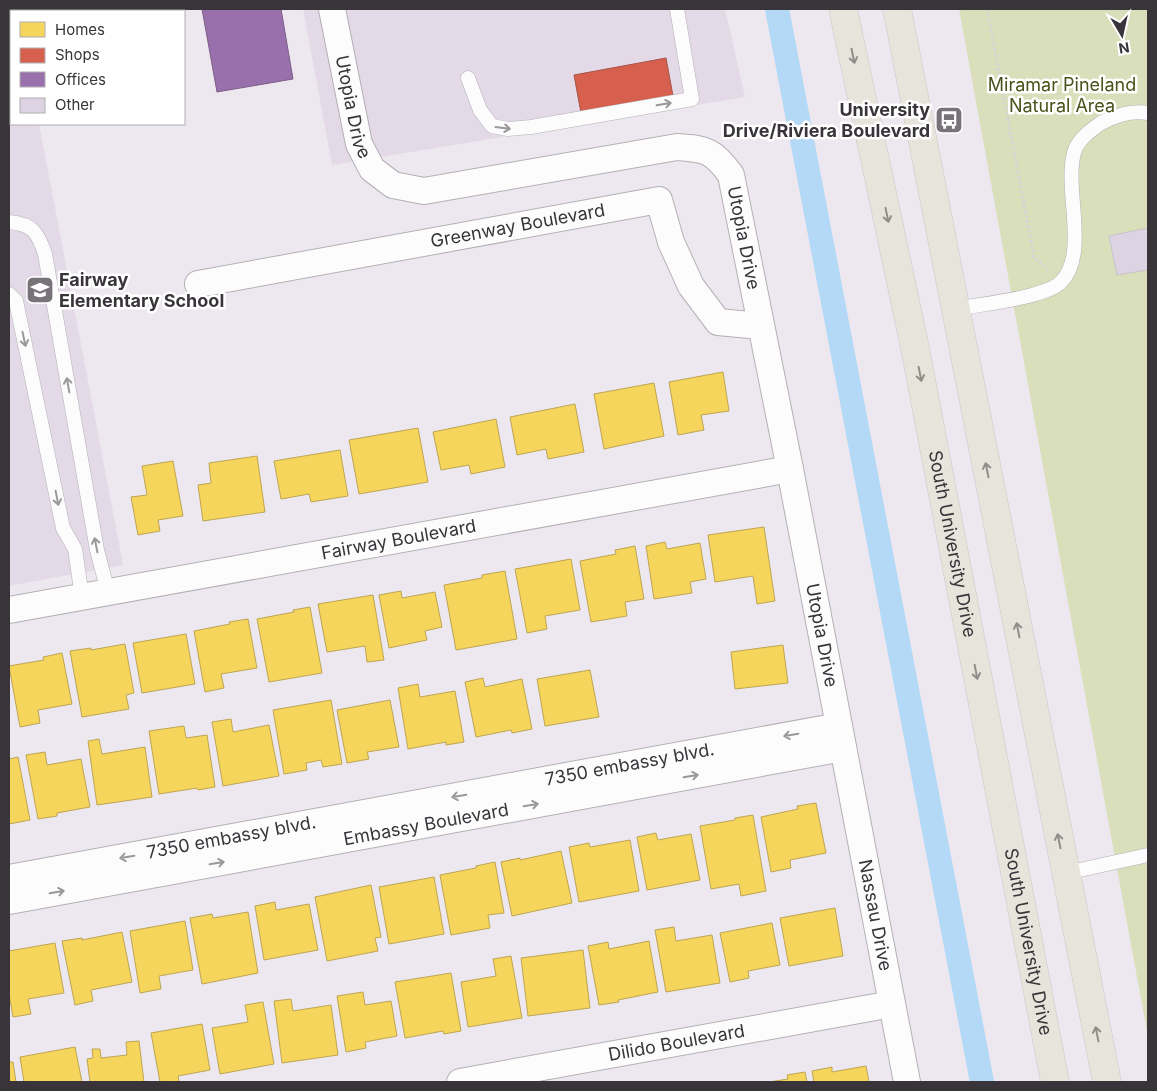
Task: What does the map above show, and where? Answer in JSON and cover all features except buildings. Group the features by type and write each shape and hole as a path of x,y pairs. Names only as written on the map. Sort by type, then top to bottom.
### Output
{"main road":[{"name":"South University Drive","path":"843,9 915,348 1055,1082"},
{"path":"897,9 1106,1082"}],"street":[{"name":"Utopia Drive","path":"332,9 358,144 372,169 393,185 424,191 677,147 700,148 719,159 731,175 841,737"},
{"name":"Greenway Boulevard","path":"198,284 659,200 671,242 691,286 718,322 761,326"},
{"name":"Fairway Boulevard","path":"9,610 790,469"},
{"name":"7350 embassy blvd.","path":"9,878 841,737"},
{"name":"Embassy Boulevard","path":"9,901 841,737"},
{"name":"Nassau Drive","path":"841,737 907,1082"},
{"name":"Dilido Boulevard","path":"460,1082 892,1004"}],"lane":[{"path":"468,78 480,110 492,126 508,130 531,128 692,99 677,9"},
{"path":"956,309 1040,294 1061,283 1071,266 1074,252 1071,171 1074,151 1088,131 1114,116 1139,112 1148,113"},
{"path":"9,222 32,228 40,239 45,254 97,550 108,592"},
{"path":"9,294 16,302 62,528 75,549 82,597"},
{"path":"1066,874 1148,855"}],"path":[{"path":"987,9 1034,257 1061,283"}],"shaded area":[{"name":"Fairway Elementary School","path":"9,9 17,9 10,10 10,125 39,125 123,565 9,586"},
{"path":"303,9 725,9 745,97 332,165"}],"green space":[{"name":"Miramar Pineland Natural Area","path":"959,9 1148,9 1148,1037"}],"waterway":[{"path":"777,9 982,1082"}],"place":[{"name":"University Drive/Riviera Boulevard","path":"949,120"},
{"name":"Fairway Elementary School","path":"40,290"}]}
